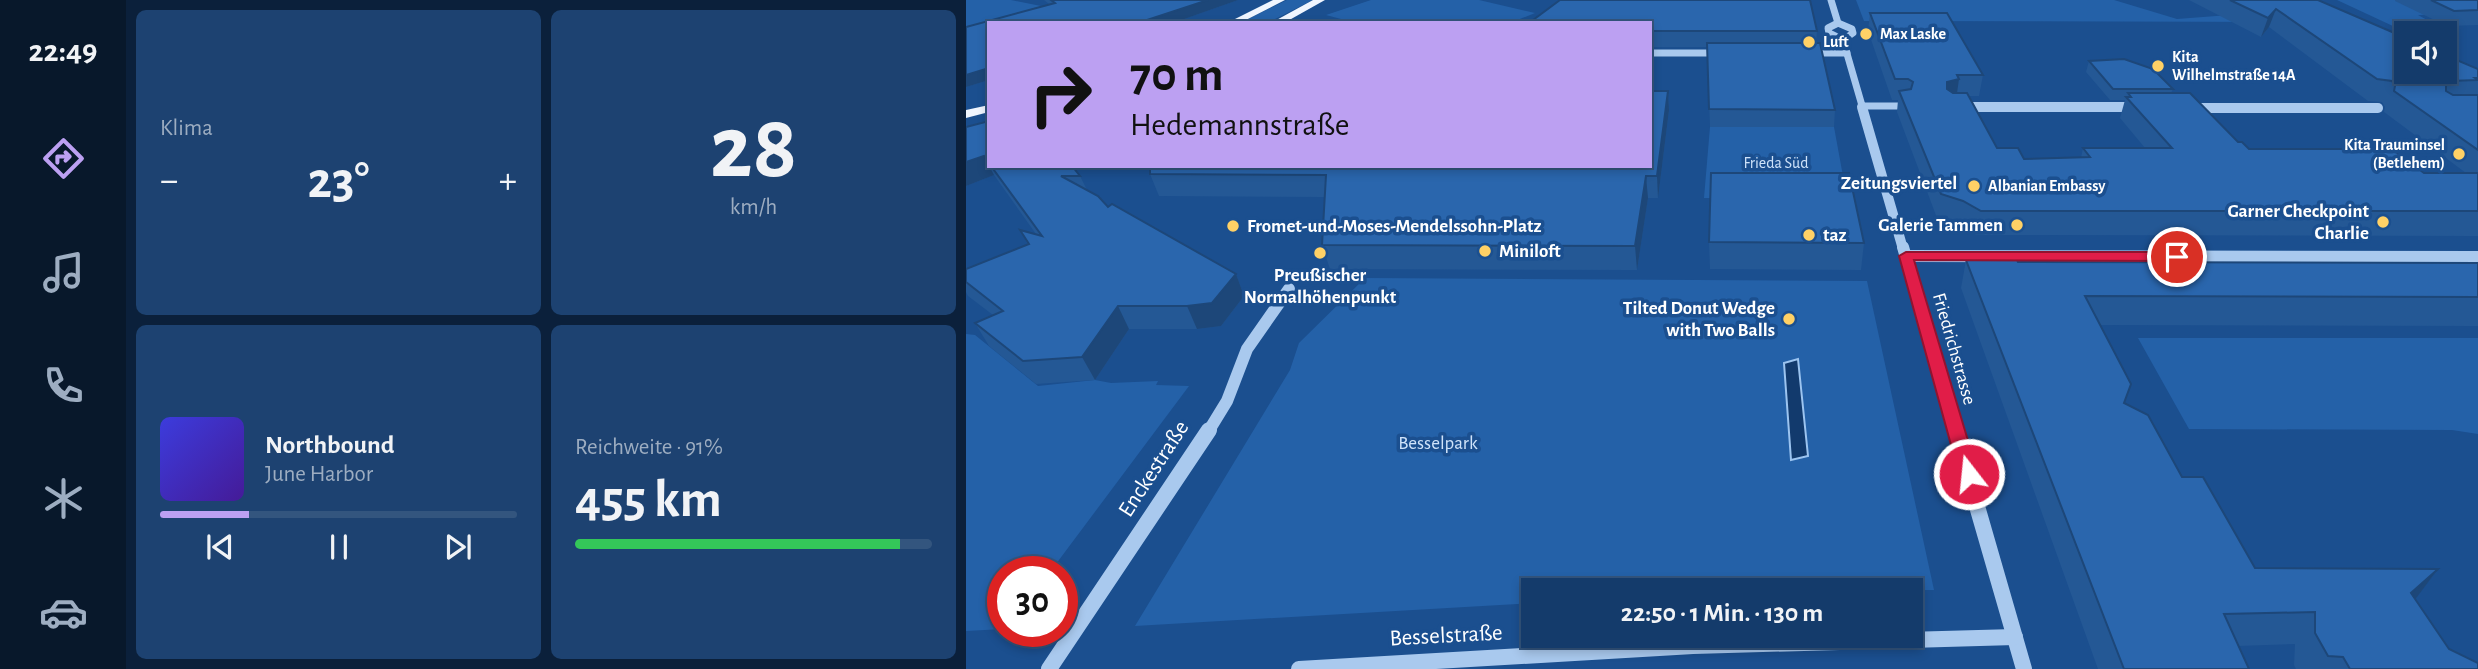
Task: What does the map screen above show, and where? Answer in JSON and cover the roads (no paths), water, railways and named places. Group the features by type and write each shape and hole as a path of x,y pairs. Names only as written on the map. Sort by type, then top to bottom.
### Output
{"main road":[{"path":"1236,21 1280,0"},
{"path":"1280,21 1321,0"},
{"path":"966,114 987,109"}],"street":[{"name":"Friedrichstrasse","path":"1831,0 1838,23 1853,33 1843,40"},
{"name":"Friedrichstrasse","path":"1838,23 1828,28 1829,33 1843,40 1847,53 2024,669"},
{"path":"1652,53 1728,53"},
{"path":"1791,53 1847,53"},
{"path":"1862,106 1905,106"},
{"path":"1950,107 2151,107"},
{"path":"2178,107 2378,108"},
{"path":"1906,256 2478,257"},
{"name":"Enckestraße","path":"1049,669 1209,430 1227,401 1247,349 1289,289"},
{"name":"Besselstraße","path":"1299,669 1693,646 2015,637"}],"place":[{"name":"Max Laske","path":"1866,34"},
{"name":"Luft","path":"1809,42"},
{"name":"Kita Wilhelmstraße 14A","path":"2158,66"},
{"name":"Kita Trauminsel (Betlehem)","path":"2459,154"},
{"name":"Albanian Embassy","path":"1974,186"},
{"name":"Garner Checkpoint Charlie","path":"2383,222"},
{"name":"Galerie Tammen","path":"2017,225"},
{"name":"Fromet-und-Moses-Mendelssohn-Platz","path":"1233,226"},
{"name":"taz","path":"1809,235"},
{"name":"Miniloft","path":"1485,251"},
{"name":"Preußischer Normalhöhenpunkt","path":"1320,253"},
{"name":"Tilted Donut Wedge with Two Balls","path":"1789,319"}],"district":[{"name":"Zeitungsviertel","path":"1899,183"}],"park label":[{"name":"Frieda Süd","path":"1776,163"},
{"name":"Besselpark","path":"1438,443"}]}
